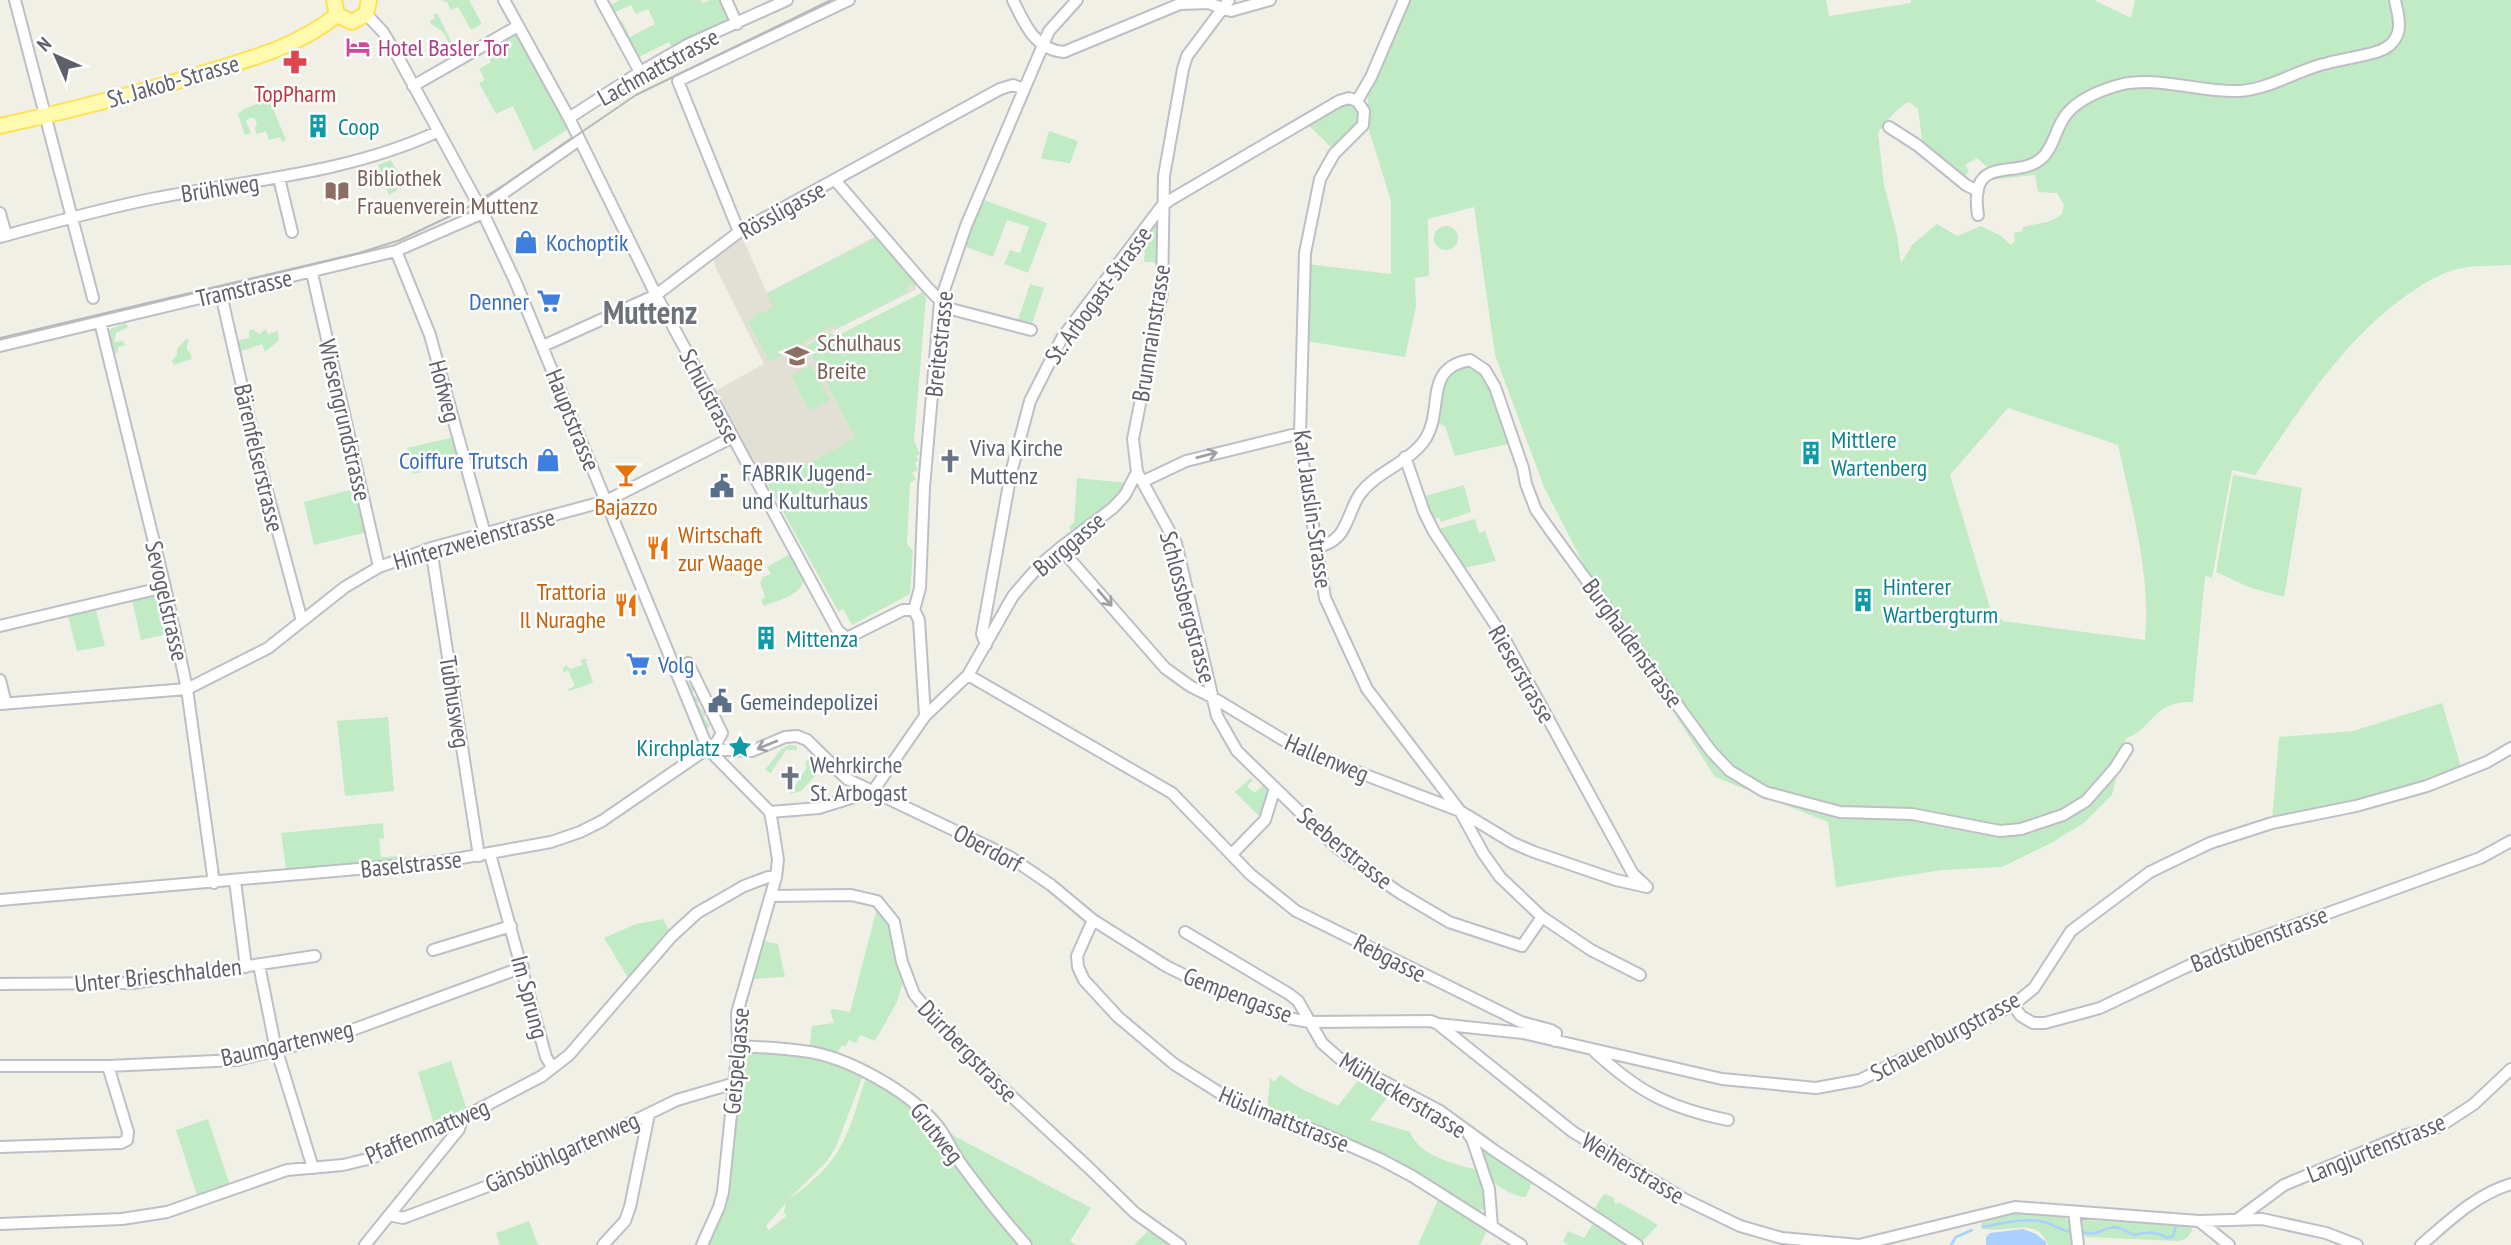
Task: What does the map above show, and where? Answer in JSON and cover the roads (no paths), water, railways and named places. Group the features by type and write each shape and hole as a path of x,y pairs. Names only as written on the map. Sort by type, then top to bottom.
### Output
{"main road":[{"path":"334,0 337,15 352,22 362,18 368,7"},
{"name":"St. Jakob-Strasse","path":"0,126 129,96 270,53 318,30 337,15"}],"street":[{"path":"15,0 93,299"},
{"name":"Schulstrasse","path":"504,0 569,118 656,295 838,631 847,638 903,610 914,610"},
{"path":"601,0 640,72"},
{"path":"726,0 737,24"},
{"name":"Lachmattstrasse","path":"569,118 687,45 787,0"},
{"path":"739,232 678,81 849,0"},
{"path":"1013,0 1026,28 1055,51 1064,52 1180,4 1225,4 1231,10 1270,0"},
{"name":"Breitestrasse","path":"925,716 919,620 914,610 919,588 924,487 940,302 966,226 1049,31 1077,0"},
{"path":"1357,101 1371,77 1404,0"},
{"path":"1978,215 1978,191 1992,170 2029,164 2041,159 2054,139 2062,119 2075,104 2118,85 2147,81 2218,90 2259,89 2320,65 2389,47 2401,28 2395,0"},
{"name":"Brunnrainstrasse","path":"1140,477 1133,439 1162,293 1164,250 1161,207 1183,69 1187,57 1225,4"},
{"name":"Hauptstrasse","path":"368,7 482,211 543,345 708,749"},
{"path":"413,86 518,26"},
{"name":"Rössligasse","path":"543,345 656,295 739,232 1000,89 1013,85 1024,89"},
{"name":"St. Arbogast-Strasse","path":"986,645 982,634 1009,485 1030,401 1062,338 1161,207 1186,189 1339,101 1349,98 1357,101"},
{"name":"Karl Jauslin-Strasse","path":"1357,101 1364,111 1363,125 1326,165 1314,200 1305,253 1300,433 1313,534 1325,598 1367,689 1461,811"},
{"path":"1889,127 1917,145 1966,185 1978,191"},
{"name":"Brühlweg","path":"3,236 155,198 320,170 396,149 437,132"},
{"name":"Tramstrasse","path":"0,346 396,251 482,211 579,139"},
{"path":"279,178 292,232"},
{"path":"835,180 947,308 1031,330"},
{"path":"0,213 3,236"},
{"name":"Hofweg","path":"396,251 430,335 485,534"},
{"name":"Wiesengrundstrasse","path":"312,273 379,566"},
{"name":"Bärenfelserstrasse","path":"220,294 258,461 302,621"},
{"name":"Sevogelstrasse","path":"100,322 165,587 187,689 214,883"},
{"name":"Burghaldenstrasse","path":"1313,534 1324,545 1334,542 1342,534 1358,497 1368,485 1426,438 1440,378 1458,362 1470,360 1489,376 1528,466 1525,484 1536,510 1711,751 1730,771 1765,792 1840,812 1912,814 2000,831 2021,829 2063,815 2086,802 2115,768 2127,749"},
{"path":"1140,477 1186,461 1300,433"},
{"name":"Hinterzweienstrasse","path":"3,704 187,689 268,648 345,587 379,566 432,548 606,501 733,437"},
{"name":"Rieserstrasse","path":"1405,457 1424,512 1434,532 1504,638 1633,874 1647,887"},
{"name":"Burggasse","path":"873,792 925,716 968,674 1013,596 1041,564 1113,508 1140,477"},
{"name":"Schlossbergstrasse","path":"1140,477 1176,543 1212,697"},
{"name":"Tubhusweg","path":"432,548 484,855"},
{"name":"Hallenweg","path":"1060,548 1165,668 1190,686 1300,750 1461,811 1513,843 1534,852 1616,880 1647,887"},
{"path":"0,626 165,587"},
{"path":"688,663 722,733 717,742 708,749"},
{"name":"Rebgasse","path":"968,674 1167,789 1250,874 1296,911 1521,1023 1551,1030 1556,1033 1555,1041"},
{"path":"0,680 3,704"},
{"name":"Seeberstrasse","path":"1212,697 1217,716 1237,751 1335,846 1400,893 1449,922 1522,946 1542,917"},
{"path":"708,749 752,751 785,737 797,736 814,744 847,779 873,792"},
{"name":"Schauenburgstrasse","path":"1438,1024 1514,1031 1722,1079 1816,1088 1860,1080 2013,1004 2035,988 2071,931 2150,872 2210,843 2272,823 2356,806 2427,786 2487,762 2511,748"},
{"path":"708,749 770,812 777,845 776,877"},
{"name":"Baselstrasse","path":"0,900 439,862 551,842 592,827 708,749"},
{"path":"843,802 849,792 847,779"},
{"path":"1231,854 1265,820 1275,788"},
{"path":"770,812 819,808 873,792"},
{"name":"Oberdorf","path":"873,792 1010,856 1093,920"},
{"path":"1461,811 1483,853 1500,877 1542,917 1591,950 1640,975"},
{"name":"Badstubenstrasse","path":"2013,1004 2021,1016 2033,1023 2045,1023 2100,1008 2207,957 2480,858 2511,841"},
{"name":"Im Sprung","path":"484,855 510,926 546,1058 552,1067"},
{"name":"Pfaffenmattweg","path":"0,1224 122,1219 167,1212 287,1170 343,1165 372,1158 462,1118 500,1099 569,1055 688,920 720,898 744,886 768,877 776,877"},
{"name":"Geispelgasse","path":"702,1245 723,1192 738,1046 737,1013 776,877"},
{"path":"235,881 246,967"},
{"name":"Dürrbergstrasse","path":"771,896 851,895 877,901 894,922 902,962 914,994 942,1027 1135,1213 1180,1245"},
{"name":"Gempengasse","path":"1093,920 1185,976 1288,1018 1309,1022 1431,1021 1438,1024"},
{"name":"Hüslimattstrasse","path":"1093,920 1077,956 1078,967 1084,979 1126,1025 1174,1064 1231,1100 1321,1133 1380,1159 1412,1176 1521,1245"},
{"name":"Im Sprung","path":"433,950 510,926"},
{"name":"Mühlackerstrasse","path":"1185,932 1298,1001 1322,1044 1339,1058 1440,1111 1462,1129 1637,1245"},
{"name":"Unter Brieschhalden","path":"0,984 132,983 315,956"},
{"path":"259,965 275,1045 313,1168"},
{"name":"Baumgartenweg","path":"0,1066 108,1066 237,1060 344,1033 523,967"},
{"name":"Weiherstrasse","path":"1438,1024 1573,1132 1684,1199 1740,1226 1782,1238 1859,1245 2015,1207 2199,1221 2262,1219 2326,1233 2357,1245"},
{"name":"Grutweg","path":"738,1046 805,1051 835,1059 911,1099 939,1128 1002,1219 1026,1245"},
{"path":"1593,1050 1624,1078 1656,1098 1702,1116 1728,1120"},
{"path":"0,1147 121,1143 127,1140 128,1132 108,1066"},
{"name":"Langjurtenstrasse","path":"2237,1220 2284,1185 2402,1136 2439,1127 2474,1104 2511,1069"},
{"name":"Gänsbühlgartenweg","path":"389,1215 403,1218 547,1163 677,1100 735,1083"},
{"path":"603,1245 625,1221 630,1207 649,1114"},
{"path":"365,1245 459,1129 462,1118"},
{"path":"1462,1129 1472,1139 1489,1189 1492,1227"},
{"path":"2421,1245 2470,1203 2511,1184"},
{"path":"2074,1212 2078,1245"},
{"path":"2199,1221 2229,1245"}],"water":[{"path":"2023,1229 2036,1234 2046,1245 1986,1245 1986,1237 1990,1233"}],"waterway":[{"path":"1983,1227 2032,1220 2071,1232"},
{"path":"2081,1232 2097,1233 2114,1227 2135,1235 2151,1233 2167,1238 2173,1236 2177,1223"},
{"path":"1951,1245 1956,1237 1972,1230"}],"tram line":[{"path":"0,338 359,253 400,240 465,209 636,95 831,0"}],"place":[{"name":"Hotel Basler Tor","path":"358,47"},
{"name":"TopPharm","path":"295,62"},
{"name":"Coop","path":"318,126"},
{"name":"Bibliothek Frauenverein Muttenz","path":"337,191"},
{"name":"Kochoptik","path":"526,242"},
{"name":"Denner","path":"549,301"},
{"name":"Schulhaus Breite","path":"797,356"},
{"name":"Mittlere Wartenberg","path":"1811,453"},
{"name":"Coiffure Trutsch","path":"548,460"},
{"name":"Viva Kirche Muttenz","path":"950,461"},
{"name":"Bajazzo","path":"626,475"},
{"name":"FABRIK Jugend- und Kulturhaus","path":"722,486"},
{"name":"Wirtschaft zur Waage","path":"658,548"},
{"name":"Hinterer Wartbergturm","path":"1863,600"},
{"name":"Trattoria Il Nuraghe","path":"626,605"},
{"name":"Mittenza","path":"766,638"},
{"name":"Volg","path":"638,664"},
{"name":"Gemeindepolizei","path":"720,701"},
{"name":"Kirchplatz","path":"740,747"},
{"name":"Wehrkirche St. Arbogast","path":"790,778"}],"district":[{"name":"Muttenz","path":"650,312"}]}
